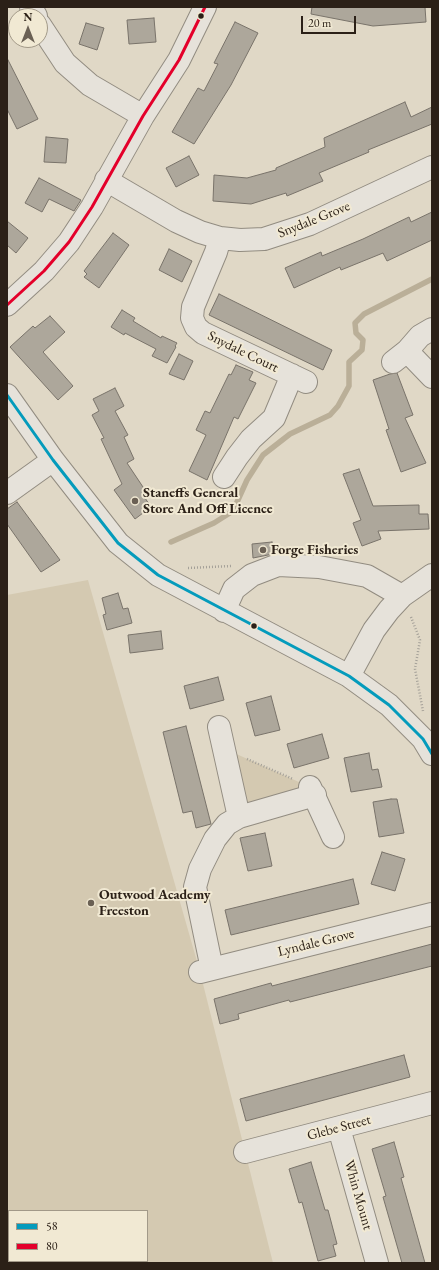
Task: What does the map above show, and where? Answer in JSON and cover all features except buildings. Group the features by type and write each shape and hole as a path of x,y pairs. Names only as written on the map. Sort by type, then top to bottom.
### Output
{"street":[{"path":"7,305 44,271 69,242 143,116 179,60 205,7"},
{"path":"48,37 65,63 90,85 143,116"},
{"name":"Snydale Grove","path":"106,180 176,221 200,232 220,238 240,240 264,239 310,224 432,168"},
{"name":"Snydale Court","path":"220,238 216,252 193,307 192,318 196,327 202,333 299,379 274,418 252,439 237,457 224,477"},
{"path":"432,329 420,336 400,356 432,377"},
{"path":"7,395 53,460 118,543 158,575 349,676 389,704 427,747"},
{"path":"7,493 53,460"},
{"path":"224,611 234,589 252,575 278,565 319,566 367,576 402,596"},
{"path":"349,676 374,630 402,596 432,575"},
{"path":"226,737 239,816 313,791 333,837"},
{"name":"Lyndale Grove","path":"239,816 227,824 215,839 200,869 196,887 206,971 432,914"},
{"name":"Glebe Street","path":"246,1152 432,1103"},
{"name":"Whin Mount","path":"339,1128 377,1263"}],"path":[{"path":"187,568 241,565 252,575"},
{"path":"402,596 420,640 415,669 424,716 427,747"},
{"path":"226,737 313,791"}],"shaded area":[{"name":"Outwood Academy Freeston","path":"88,580 200,972 273,1263 7,1263 7,595"},
{"path":"223,748 310,787 239,817"}],"waterway":[{"path":"171,542 214,523 233,511 247,480 263,455 290,434 330,415 338,406 349,386 349,362 362,350 363,340 356,333 355,323 364,314 432,279"}],"transit line":[{"name":"80","path":"7,305 44,271 69,242 92,207 143,116 179,60 205,7"},
{"name":"58","path":"7,395 53,460 118,543 158,575 349,676 389,705 423,739 432,754"}],"place":[{"name":"Staneffs General Store And Off Licence","path":"135,501"},
{"name":"Forge Fisheries","path":"263,550"},
{"name":"Outwood Academy Freeston","path":"91,903"}]}
